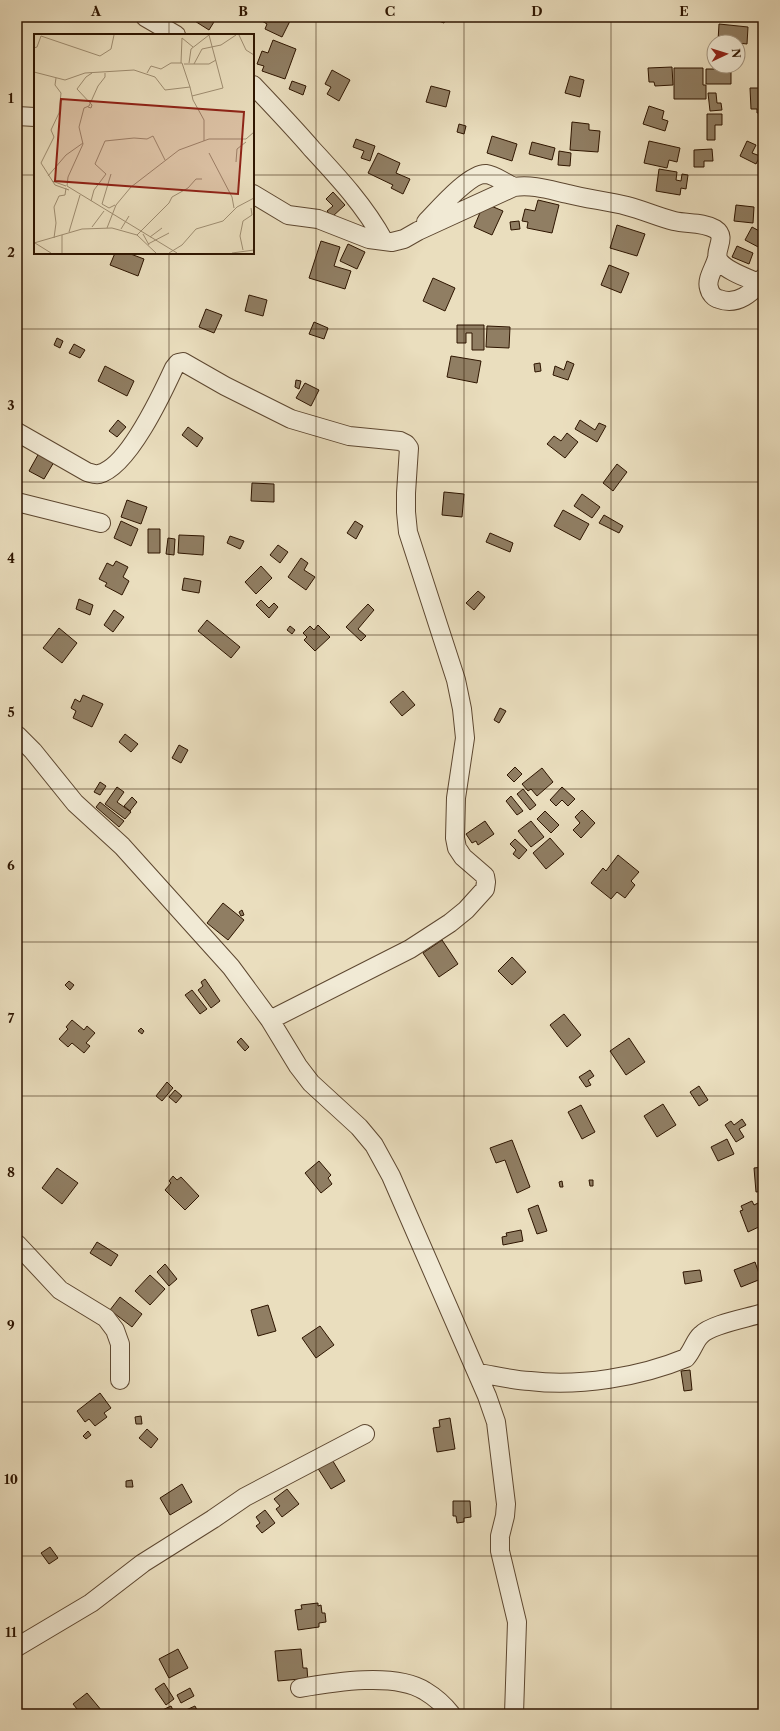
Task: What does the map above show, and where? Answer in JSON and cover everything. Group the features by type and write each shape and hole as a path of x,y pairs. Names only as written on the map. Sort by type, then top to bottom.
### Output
{"street":[{"path":"145,17 174,34"},
{"path":"254,86 362,205 384,241"},
{"path":"17,116 34,117"},
{"path":"418,231 457,191 474,177 487,174 514,187"},
{"path":"254,195 288,215 318,219 369,239 392,242 404,239 418,231 514,187 524,185 536,187 590,200 626,206 675,221 706,226 716,230 721,239 718,258 708,285 712,294 716,298 730,302 738,301 762,282 728,268 720,262 718,258"},
{"path":"17,432 87,472 97,475 106,472 128,450 142,430 174,368 178,363 183,362 225,386 292,419 349,436 400,441 406,444 409,448 406,492 408,532 456,680 462,709 465,738 456,798 455,838 457,848 463,857 485,876 485,889 466,910 450,923 410,949 270,1020"},
{"path":"17,502 101,523"},
{"path":"17,735 75,803 122,846 231,967 270,1020 298,1066 311,1082 359,1127 374,1145 391,1176 478,1373 496,1422 506,1493 505,1516 500,1536 500,1552 517,1622 514,1714"},
{"path":"17,1244 60,1290 106,1318 115,1330 120,1344 120,1380"},
{"path":"478,1373 529,1382 560,1383 598,1381 627,1375 686,1358 692,1351 700,1335 708,1329 763,1314"},
{"path":"17,1647 91,1603 143,1562 213,1519 245,1497 365,1434"},
{"path":"300,1688 333,1682 355,1681 406,1683 425,1691 444,1706 450,1714"}],"building":[{"path":"217,17 209,30 190,18"},
{"path":"264,17 292,17 282,37 265,29 267,24 262,21"},
{"path":"428,17 447,17 444,23"},
{"path":"719,24 748,27 747,44 746,34 718,34"},
{"path":"273,40 296,49 285,79 262,71 264,66 257,64 262,51 268,53"},
{"path":"672,67 673,85 655,86 654,82 649,82 648,68"},
{"path":"674,68 703,68 703,85 706,85 706,99 674,99"},
{"path":"332,70 350,80 339,101 327,94 331,87 325,84"},
{"path":"706,74 731,74 731,84 706,84"},
{"path":"570,76 584,80 580,97 565,93"},
{"path":"292,81 306,86 303,95 289,89"},
{"path":"431,86 450,91 446,107 426,102"},
{"path":"750,88 763,88 763,113 757,113 757,109 751,109"},
{"path":"708,93 716,93 717,103 721,103 722,110 710,111"},
{"path":"649,106 664,111 662,119 668,121 665,131 643,124"},
{"path":"707,114 722,114 722,125 715,125 715,140 707,140"},
{"path":"572,122 589,124 589,130 600,131 598,152 570,150"},
{"path":"459,124 466,126 464,134 457,132"},
{"path":"492,136 517,144 512,161 487,153"},
{"path":"356,139 375,146 370,161 361,158 364,151 353,147"},
{"path":"649,141 680,148 677,162 669,160 667,168 644,163"},
{"path":"747,141 756,145 752,153 760,156 756,164 740,156"},
{"path":"532,142 555,148 552,160 529,154"},
{"path":"712,149 713,161 704,161 704,167 694,167 694,150"},
{"path":"559,151 571,153 570,166 558,165"},
{"path":"378,153 400,163 396,173 410,179 403,194 391,188 393,185 368,173"},
{"path":"659,169 677,172 676,180 681,181 682,174 688,175 686,189 681,188 680,195 656,191"},
{"path":"333,192 345,205 332,217 327,211 333,206 326,199"},
{"path":"538,200 559,205 552,233 527,228 528,222 522,221 525,209 535,211"},
{"path":"484,203 503,211 492,235 474,227"},
{"path":"736,205 754,207 753,223 734,221"},
{"path":"519,221 520,229 511,230 510,222"},
{"path":"617,225 645,234 637,256 610,248"},
{"path":"752,227 763,233 762,249 745,240"},
{"path":"321,241 340,247 334,266 351,271 345,289 309,278"},
{"path":"348,244 365,252 357,269 340,261"},
{"path":"737,246 753,253 749,264 732,257"},
{"path":"115,254 131,254 144,259 138,276 110,265"},
{"path":"609,265 629,273 621,293 601,285"},
{"path":"433,278 455,288 445,311 423,301"},
{"path":"249,295 267,300 263,316 245,311"},
{"path":"206,309 222,315 214,333 199,327"},
{"path":"314,322 328,328 324,339 309,334"},
{"path":"457,325 484,325 484,350 472,350 472,333 466,333 466,343 457,343"},
{"path":"487,326 510,327 509,348 486,347"},
{"path":"57,338 63,341 60,348 54,345"},
{"path":"74,344 85,350 80,358 69,353"},
{"path":"451,356 481,361 477,383 447,377"},
{"path":"567,361 574,364 568,380 553,375 555,366 564,370"},
{"path":"540,363 541,371 535,372 534,364"},
{"path":"105,366 134,381 127,396 98,381"},
{"path":"296,380 301,381 299,389 295,387"},
{"path":"305,383 319,390 311,406 296,398"},
{"path":"118,420 126,427 117,437 109,431"},
{"path":"580,420 595,430 599,423 606,426 597,442 575,429"},
{"path":"188,427 203,438 197,447 182,435"},
{"path":"567,433 578,442 565,458 547,444 554,436 561,441"},
{"path":"39,453 54,462 44,479 29,471"},
{"path":"617,464 627,472 613,491 603,483"},
{"path":"252,483 274,484 274,502 251,501"},
{"path":"444,492 464,494 462,517 442,515"},
{"path":"582,494 600,507 592,518 574,506"},
{"path":"127,500 147,507 141,524 121,517"},
{"path":"563,510 589,524 580,540 554,526"},
{"path":"604,515 623,526 619,533 599,523"},
{"path":"121,521 138,529 131,546 114,538"},
{"path":"355,521 363,526 356,539 347,533"},
{"path":"148,529 160,529 160,553 148,553"},
{"path":"490,533 513,543 510,552 486,542"},
{"path":"179,535 204,536 203,555 178,553"},
{"path":"230,536 244,541 240,549 227,543"},
{"path":"168,538 175,539 174,555 166,554"},
{"path":"278,545 288,552 280,563 270,555"},
{"path":"301,558 308,563 304,570 315,577 306,590 288,577"},
{"path":"116,561 128,567 123,577 129,581 122,595 105,586 107,583 99,579 107,563 113,566"},
{"path":"261,566 272,578 256,594 245,582"},
{"path":"184,578 201,581 199,593 182,590"},
{"path":"478,591 485,597 474,610 466,603"},
{"path":"79,599 93,605 90,615 76,609"},
{"path":"261,600 269,608 274,603 278,607 269,618 256,605"},
{"path":"368,604 374,610 358,629 366,636 361,641 346,627"},
{"path":"114,610 124,617 113,632 104,625"},
{"path":"207,620 240,647 231,658 198,631"},
{"path":"318,625 330,637 315,651 304,640 307,637 303,633 310,626 314,630"},
{"path":"290,626 295,630 292,634 287,630"},
{"path":"59,628 77,643 62,663 43,648"},
{"path":"403,691 415,705 402,716 390,702"},
{"path":"83,695 103,704 92,727 73,718 76,711 71,708 75,699 80,702"},
{"path":"500,708 506,711 499,723 494,720"},
{"path":"125,734 138,744 131,752 119,742"},
{"path":"179,745 188,750 181,763 172,758"},
{"path":"515,767 522,774 514,782 507,775"},
{"path":"542,768 553,782 537,796 531,789 528,791 522,784"},
{"path":"100,782 106,786 100,795 94,792"},
{"path":"117,787 124,792 117,802 131,812 125,819 105,804"},
{"path":"562,787 575,799 568,806 562,800 556,806 550,800"},
{"path":"523,789 536,805 530,810 517,794"},
{"path":"511,796 523,811 517,815 506,801"},
{"path":"132,797 137,802 130,811 124,806"},
{"path":"100,802 124,821 119,827 96,807"},
{"path":"582,810 595,823 581,838 573,830 580,823 575,817"},
{"path":"545,811 559,825 551,833 537,819"},
{"path":"485,821 494,834 478,845 476,841 472,843 466,834"},
{"path":"531,821 544,837 531,847 518,831"},
{"path":"550,838 564,854 546,869 533,853"},
{"path":"515,839 527,850 519,859 513,854 516,850 510,844"},
{"path":"618,855 639,872 631,881 635,885 625,898 617,892 611,899 591,883 603,868 606,871"},
{"path":"223,903 244,920 228,940 207,923"},
{"path":"242,910 244,915 241,916 239,912"},
{"path":"442,940 458,964 439,977 423,953"},
{"path":"512,957 526,972 512,985 498,971"},
{"path":"205,979 220,1001 211,1008 198,990 203,986 201,982"},
{"path":"69,981 74,985 70,990 65,985"},
{"path":"192,990 207,1009 200,1014 185,995"},
{"path":"564,1014 581,1035 567,1047 550,1025"},
{"path":"72,1020 84,1030 87,1026 95,1033 86,1043 90,1046 84,1053 72,1043 68,1047 59,1039 68,1029 66,1027"},
{"path":"141,1028 144,1031 142,1034 138,1031"},
{"path":"241,1038 249,1047 245,1051 237,1042"},
{"path":"629,1038 645,1062 626,1075 610,1051"},
{"path":"590,1070 594,1076 588,1080 591,1085 586,1087 579,1077"},
{"path":"167,1082 173,1088 162,1101 156,1096"},
{"path":"699,1086 708,1100 699,1106 690,1092"},
{"path":"175,1090 182,1096 176,1103 169,1097"},
{"path":"663,1104 676,1125 657,1137 644,1116"},
{"path":"581,1105 595,1132 582,1139 568,1112"},
{"path":"742,1119 746,1125 739,1129 744,1137 736,1142 725,1125 731,1121 734,1125"},
{"path":"727,1139 734,1154 718,1161 711,1147"},
{"path":"512,1140 530,1187 517,1193 505,1160 496,1163 490,1148"},
{"path":"319,1161 331,1175 328,1178 332,1184 321,1193 305,1173"},
{"path":"763,1167 763,1191 756,1192 754,1168"},
{"path":"57,1168 78,1183 62,1204 42,1188"},
{"path":"173,1176 177,1180 181,1177 199,1196 185,1210 165,1190 171,1183 169,1181"},
{"path":"589,1180 593,1180 593,1186 590,1186"},
{"path":"562,1181 563,1187 560,1187 559,1182"},
{"path":"752,1201 754,1205 760,1202 763,1208 763,1225 748,1232 740,1211 743,1210 741,1206"},
{"path":"538,1205 547,1231 537,1234 528,1209"},
{"path":"521,1230 523,1241 503,1245 502,1237 507,1236 506,1233"},
{"path":"97,1242 118,1255 111,1266 90,1253"},
{"path":"755,1262 761,1279 741,1287 734,1270"},
{"path":"165,1264 177,1279 169,1286 157,1272"},
{"path":"700,1270 702,1281 685,1284 683,1272"},
{"path":"150,1275 165,1289 150,1305 135,1291"},
{"path":"120,1297 142,1314 132,1327 110,1310"},
{"path":"268,1305 276,1331 258,1336 251,1310"},
{"path":"320,1326 334,1345 316,1358 302,1338"},
{"path":"690,1370 692,1390 684,1391 681,1371"},
{"path":"100,1393 111,1408 104,1413 107,1417 95,1426 89,1419 85,1422 77,1411"},
{"path":"141,1416 142,1424 136,1424 135,1417"},
{"path":"450,1418 455,1449 437,1452 433,1428 440,1427 439,1420"},
{"path":"147,1429 158,1439 151,1448 139,1438"},
{"path":"88,1431 91,1435 86,1439 83,1436"},
{"path":"331,1458 345,1481 331,1489 317,1467"},
{"path":"132,1480 133,1487 126,1487 126,1481"},
{"path":"182,1484 192,1502 170,1515 160,1498"},
{"path":"287,1489 299,1504 282,1517 276,1509 280,1506 274,1499"},
{"path":"453,1501 470,1501 471,1517 464,1518 464,1522 457,1523 456,1516 453,1516"},
{"path":"265,1510 275,1523 262,1533 256,1526 260,1523 256,1517"},
{"path":"50,1547 58,1558 49,1564 41,1553"},
{"path":"318,1603 318,1606 321,1605 322,1613 325,1613 326,1622 319,1623 319,1627 298,1630 295,1610 302,1609 301,1605"},
{"path":"178,1649 188,1668 169,1678 159,1659"},
{"path":"301,1649 303,1668 307,1668 308,1682 300,1679 278,1681 275,1651"},
{"path":"164,1683 174,1699 166,1705 155,1689"},
{"path":"190,1688 194,1696 181,1703 177,1695"},
{"path":"87,1693 102,1711 98,1714 81,1714 73,1704"},
{"path":"171,1706 175,1714 154,1714"},
{"path":"195,1706 199,1714 188,1714 186,1710"}]}
